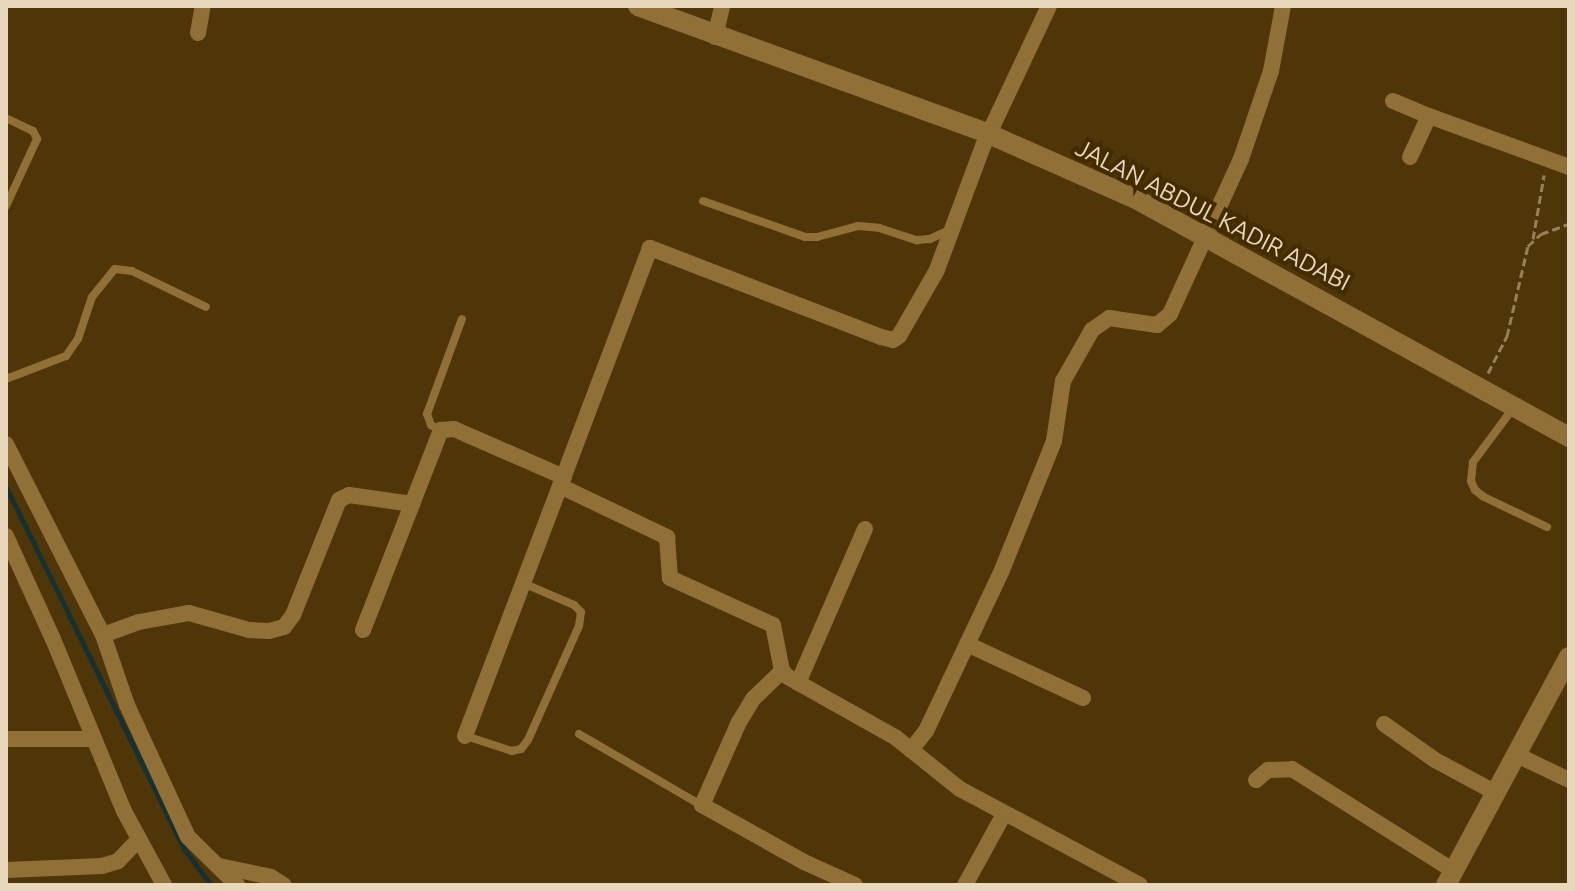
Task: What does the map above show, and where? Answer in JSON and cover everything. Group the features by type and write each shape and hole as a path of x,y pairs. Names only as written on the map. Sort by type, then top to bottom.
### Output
{"main road":[{"name":"JALAN ABDUL KADIR ADABI","path":"638,6 715,37 989,134 1136,199 1569,437"},
{"path":"1450,878 1569,657"}],"street":[{"path":"198,33 203,6"},
{"path":"715,37 722,6"},
{"path":"465,736 650,248 787,303 893,340 904,330 937,270 949,229 989,134 1049,6"},
{"path":"911,750 926,731 967,644 1054,441 1063,381 1084,343 1092,330 1109,318 1149,327 1165,321 1241,159 1271,71 1283,6"},
{"path":"1393,101 1569,167"},
{"path":"1410,157 1429,116"},
{"path":"363,630 441,430 454,429 562,481 667,537 670,578 773,625 782,671 798,683 895,737 960,789 1140,885"},
{"path":"6,444 103,635 127,705 188,837 237,885"},
{"path":"103,635 139,622 189,613 249,630 269,631 284,627 293,615 339,500 349,495 412,504"},
{"path":"798,683 865,529"},
{"path":"6,536 53,639 92,739 164,885"},
{"path":"967,644 1083,698"},
{"path":"782,671 753,699 739,722 702,805 804,862 855,885"},
{"path":"1384,724 1435,760 1496,793"},
{"path":"6,739 92,739"},
{"path":"1517,755 1569,780"},
{"path":"1256,780 1268,770 1292,769 1450,878"},
{"path":"965,885 1004,814"},
{"path":"6,870 102,866 118,861 139,839"},
{"path":"217,866 271,877 284,885"}],"lane":[{"path":"6,118 33,131 37,139 6,206"},
{"path":"703,201 805,237 858,226 879,228 917,240 930,239 949,229"},
{"path":"6,379 66,356 78,339 92,297 115,269 132,271 206,307"},
{"path":"441,430 431,425 427,414 462,319"},
{"path":"1515,407 1473,462 1471,481 1475,490 1484,497 1547,527"},
{"path":"465,736 512,751 521,749 528,740 579,626 581,612 574,605 523,583"},
{"path":"579,734 702,805"}],"path":[{"path":"1480,387 1507,336 1523,256 1533,240 1545,179 1535,154"},
{"path":"1533,240 1569,224"}],"waterway":[{"path":"6,487 184,849 211,885"}]}
